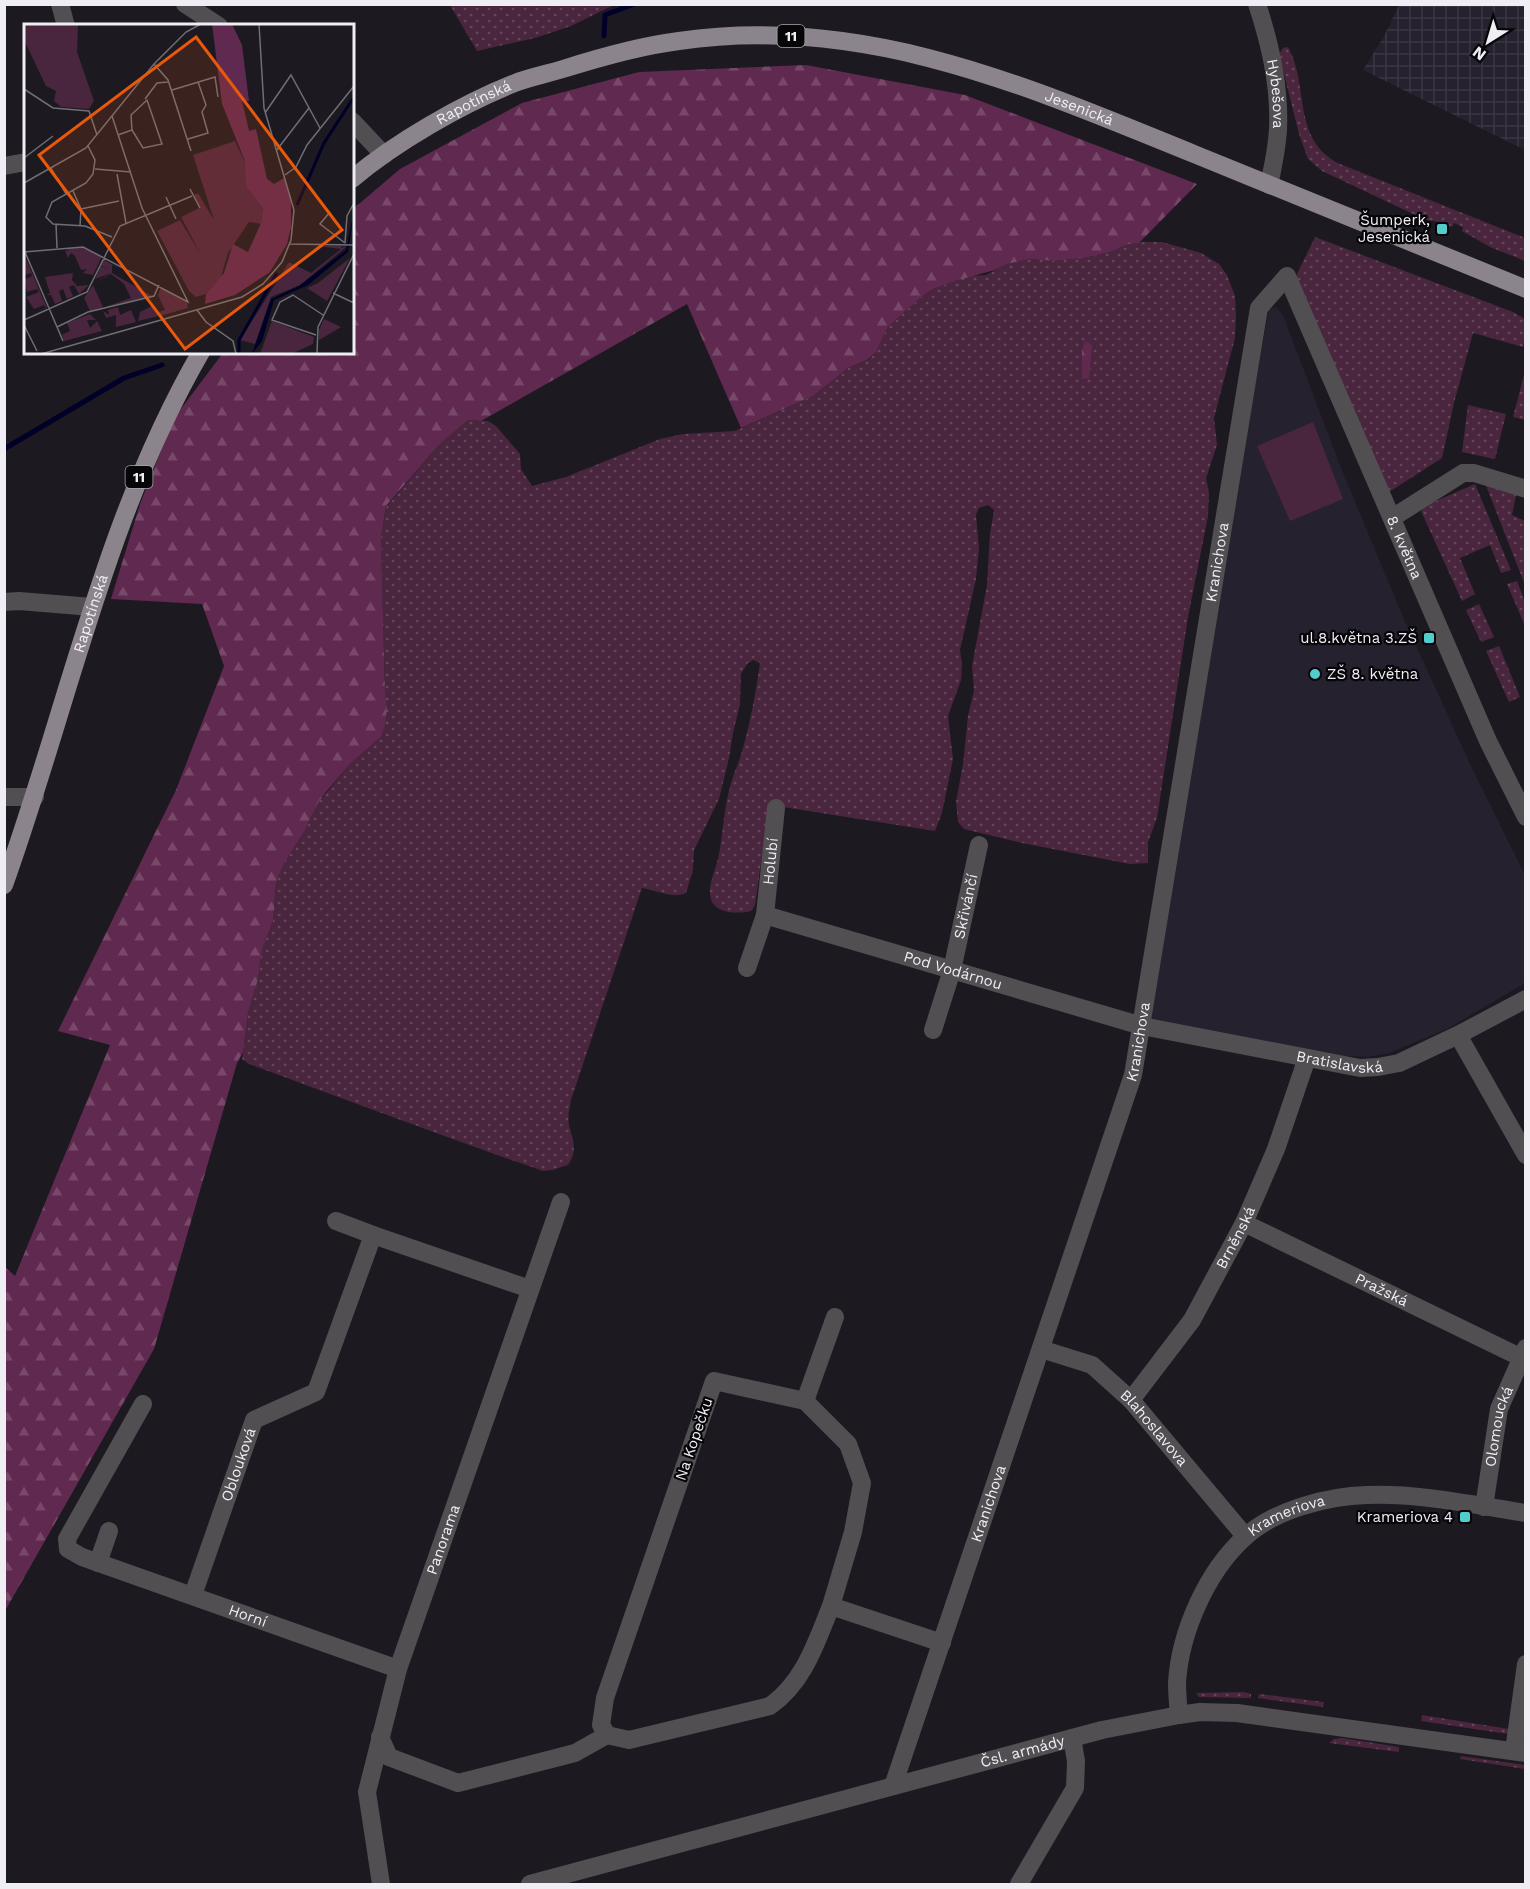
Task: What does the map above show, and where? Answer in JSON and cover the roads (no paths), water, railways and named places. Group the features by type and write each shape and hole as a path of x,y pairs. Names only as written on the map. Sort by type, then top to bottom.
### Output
{"main road":[{"name":"Jesenická","path":"609,55 681,40 743,36 808,36 890,48 941,60 1068,103 1526,289"},
{"name":"Rapotínská","path":"355,172 452,114 515,83 609,55"},
{"name":"Rapotínská","path":"4,885 35,797 92,607 145,463 175,396 200,354"}],"street":[{"path":"60,4 65,24"},
{"path":"185,4 216,24"},
{"name":"Hybešova","path":"1257,4 1279,108 1278,132 1269,185"},
{"path":"354,123 384,155"},
{"path":"4,166 24,162"},
{"name":"8. května","path":"1287,276 1488,741 1526,817"},
{"name":"Kranichova","path":"893,1786 1133,1075 1259,308 1287,276"},
{"path":"1392,518 1463,473 1474,472 1526,489"},
{"path":"4,602 19,601 92,607"},
{"path":"4,797 35,797"},
{"name":"Holubí","path":"747,968 765,915 776,808"},
{"name":"Skřivánčí","path":"933,1030 952,970 979,845"},
{"name":"Pod Vodárnou","path":"765,915 1142,1026"},
{"name":"Bratislavská","path":"1142,1026 1360,1068 1378,1067 1399,1063 1526,999"},
{"path":"1458,1035 1526,1155"},
{"name":"Brněnská","path":"1131,1400 1192,1320 1244,1223 1276,1149 1307,1058"},
{"name":"Panorama","path":"381,1884 367,1792 380,1737 398,1669 561,1202"},
{"path":"336,1221 530,1289"},
{"name":"Pražská","path":"1244,1223 1523,1352"},
{"name":"Oblouková","path":"193,1595 254,1420 316,1392 373,1235"},
{"path":"380,1737 389,1757 458,1783 575,1753 607,1735 629,1740 770,1706 782,1697 805,1669 831,1606 853,1532 862,1483 848,1444 805,1401 835,1317"},
{"name":"Blahoslavova","path":"1041,1349 1092,1365 1131,1400 1245,1536"},
{"name":"Olomoucká","path":"1484,1507 1499,1409 1523,1352"},
{"name":"Na Kopečku","path":"607,1735 601,1725 605,1698 714,1381 805,1401"},
{"name":"Horní","path":"143,1404 67,1539 68,1549 74,1554 98,1563 398,1669"},
{"name":"Krameriova","path":"1179,1715 1177,1683 1181,1657 1191,1622 1204,1590 1222,1563 1245,1536 1280,1515 1324,1500 1367,1495 1425,1498 1526,1514"},
{"path":"98,1563 109,1531"},
{"path":"831,1606 942,1643"},
{"path":"1520,1752 1526,1664"},
{"name":"Čsl. armády","path":"530,1884 1102,1730 1200,1712 1237,1713 1520,1752"},
{"path":"1019,1884 1075,1788 1076,1761 1072,1738"}],"waterway":[{"path":"604,36 605,15 634,4"},
{"path":"4,449 124,378 162,365"}],"place":[{"name":"Šumperk, Jesenická","path":"1442,229"},
{"name":"ul.8.května 3.ZŠ","path":"1429,638"},
{"name":"ZŠ 8. května","path":"1315,674"},
{"name":"Krameriova 4","path":"1465,1517"}]}
